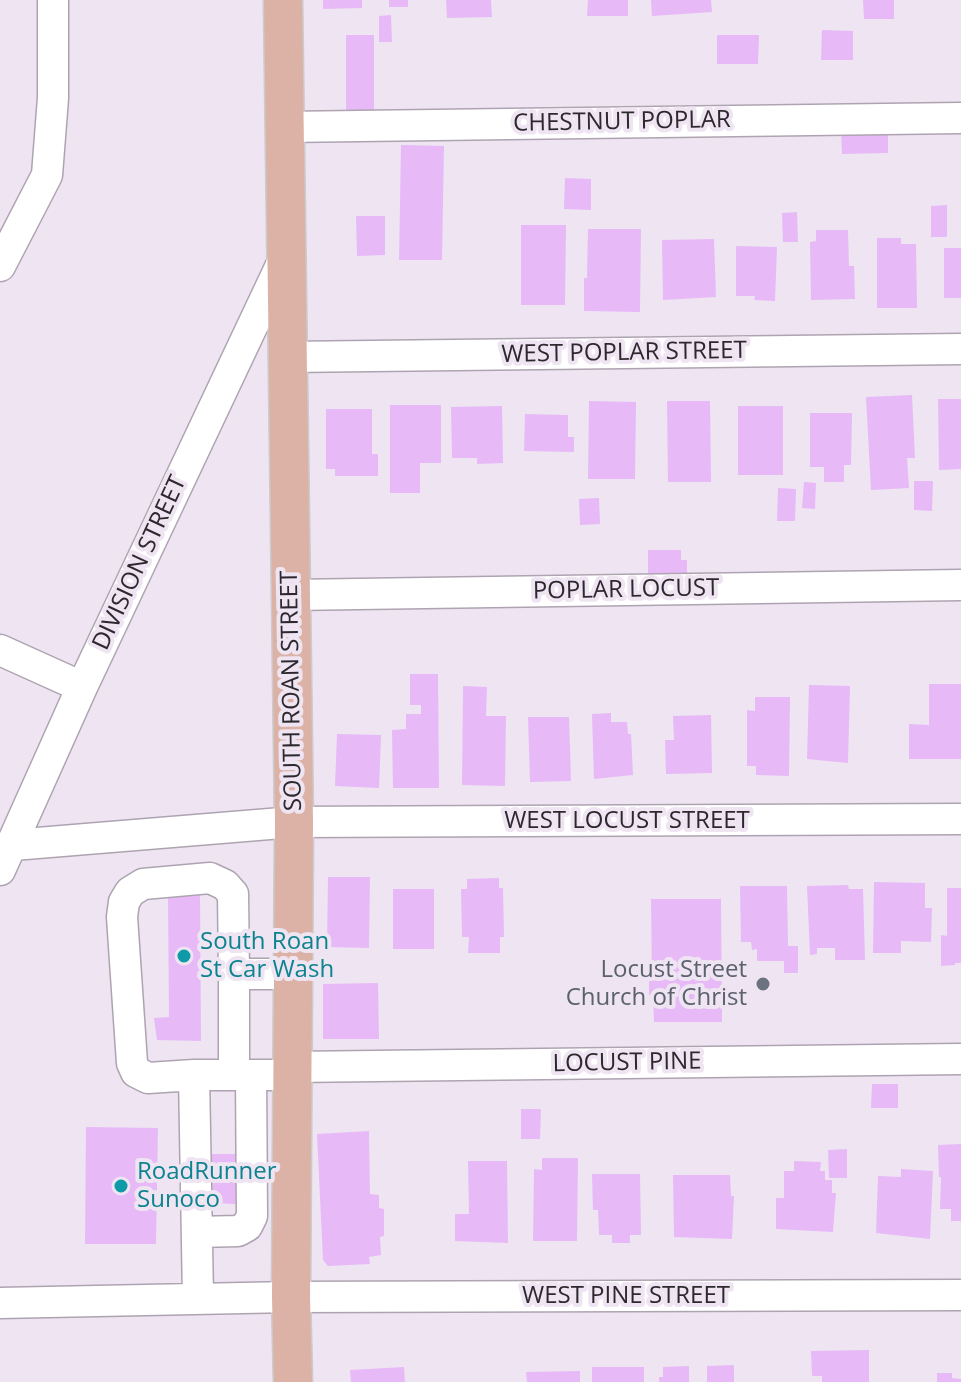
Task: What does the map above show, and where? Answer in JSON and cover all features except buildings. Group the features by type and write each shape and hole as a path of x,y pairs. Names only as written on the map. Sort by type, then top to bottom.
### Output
{"main road":[{"name":"SOUTH ROAN STREET","path":"283,0 294,822 293,1382"}],"street":[{"path":"0,266 47,175 53,98 53,0"},
{"name":"CHESTNUT POPLAR","path":"284,127 961,118"},
{"name":"DIVISION STREET","path":"6,858 82,687 285,258"},
{"name":"WEST POPLAR STREET","path":"287,357 961,349"},
{"name":"POPLAR LOCUST","path":"291,595 961,585"},
{"path":"0,650 82,687"},
{"name":"WEST LOCUST STREET","path":"6,858 294,822 961,819"},
{"name":"LOCUST PINE","path":"234,974 233,894 225,885 210,878 143,884 130,892 124,902 122,917 132,1063 136,1072 148,1078 292,1071 961,1059"},
{"path":"197,1232 238,1231 247,1226 252,1216 234,974 293,974"},
{"path":"194,1075 198,1299"},
{"name":"WEST PINE STREET","path":"0,1303 291,1297 961,1295"}],"place":[{"name":"South Roan St Car Wash","path":"184,956"},
{"name":"Locust Street Church of Christ","path":"763,984"},
{"name":"RoadRunner Sunoco","path":"121,1186"}]}
